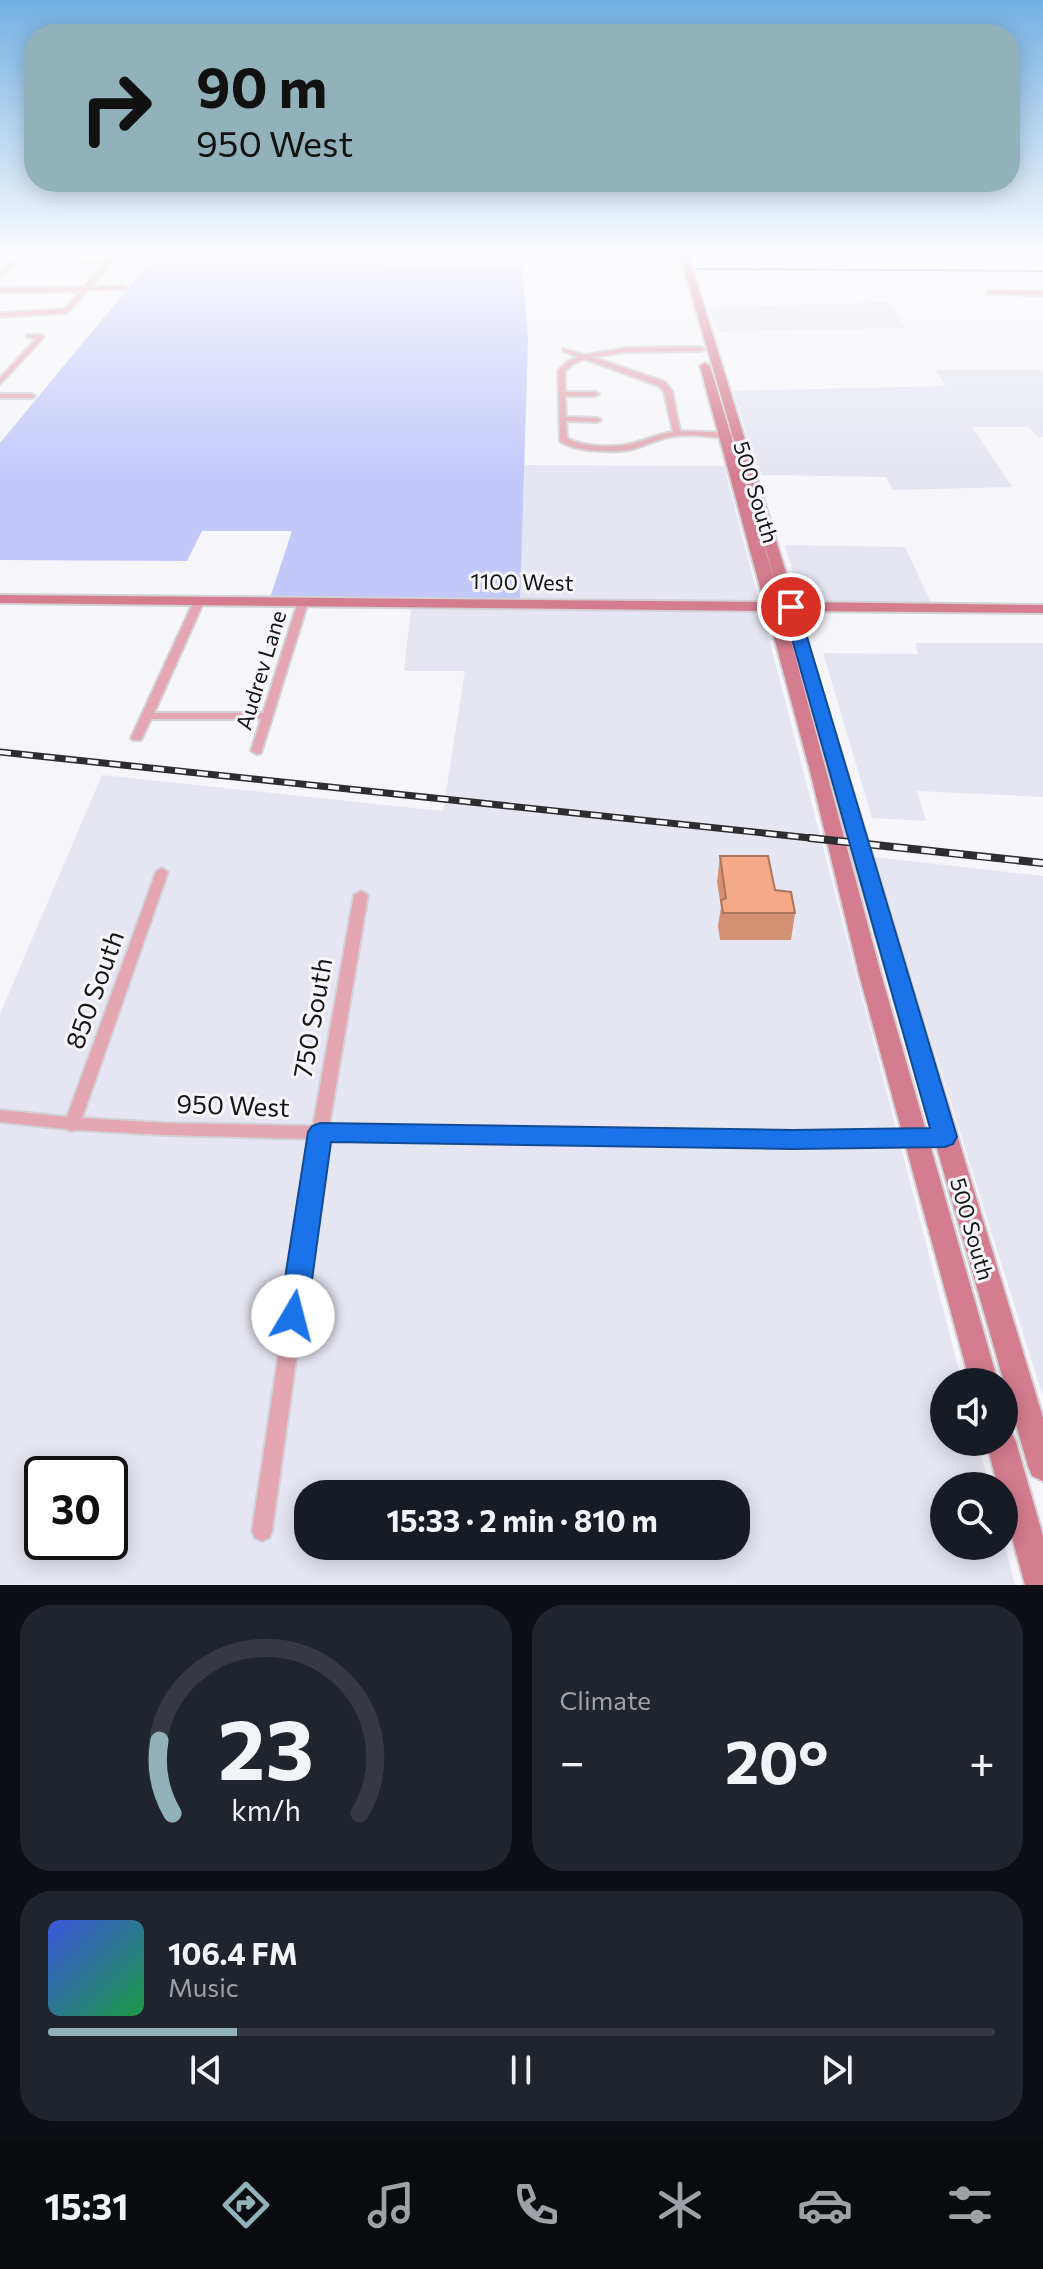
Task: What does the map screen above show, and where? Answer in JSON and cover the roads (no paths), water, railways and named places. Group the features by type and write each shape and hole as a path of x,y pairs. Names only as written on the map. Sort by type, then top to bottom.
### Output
{"main road":[{"name":"500 South","path":"695,329 732,436"},
{"name":"500 South","path":"704,329 782,607 1043,1466"},
{"name":"1100 West","path":"0,599 1043,609"},
{"name":"500 South","path":"782,607 836,846 980,1368"},
{"path":"1005,1456 1041,1585"}],"street":[{"path":"1,378 41,337 29,336"},
{"path":"701,349 613,350 563,369 563,439 592,448 630,447 677,433 732,436"},
{"path":"565,350 665,387 677,433"},
{"path":"644,378 658,373"},
{"path":"563,394 595,394"},
{"path":"0,396 31,396"},
{"path":"563,419 597,420"},
{"path":"566,456 568,443"},
{"path":"137,738 199,601"},
{"name":"Audrev Lane","path":"257,751 303,602"},
{"path":"147,716 268,716"},
{"name":"850 South","path":"72,1125 162,872"},
{"name":"750 South","path":"262,1531 320,1132 361,895"},
{"name":"950 West","path":"0,1116 72,1125 320,1132 793,1140 945,1137"}],"railway":[{"path":"0,752 829,840"},
{"path":"810,838 1043,863"}]}
